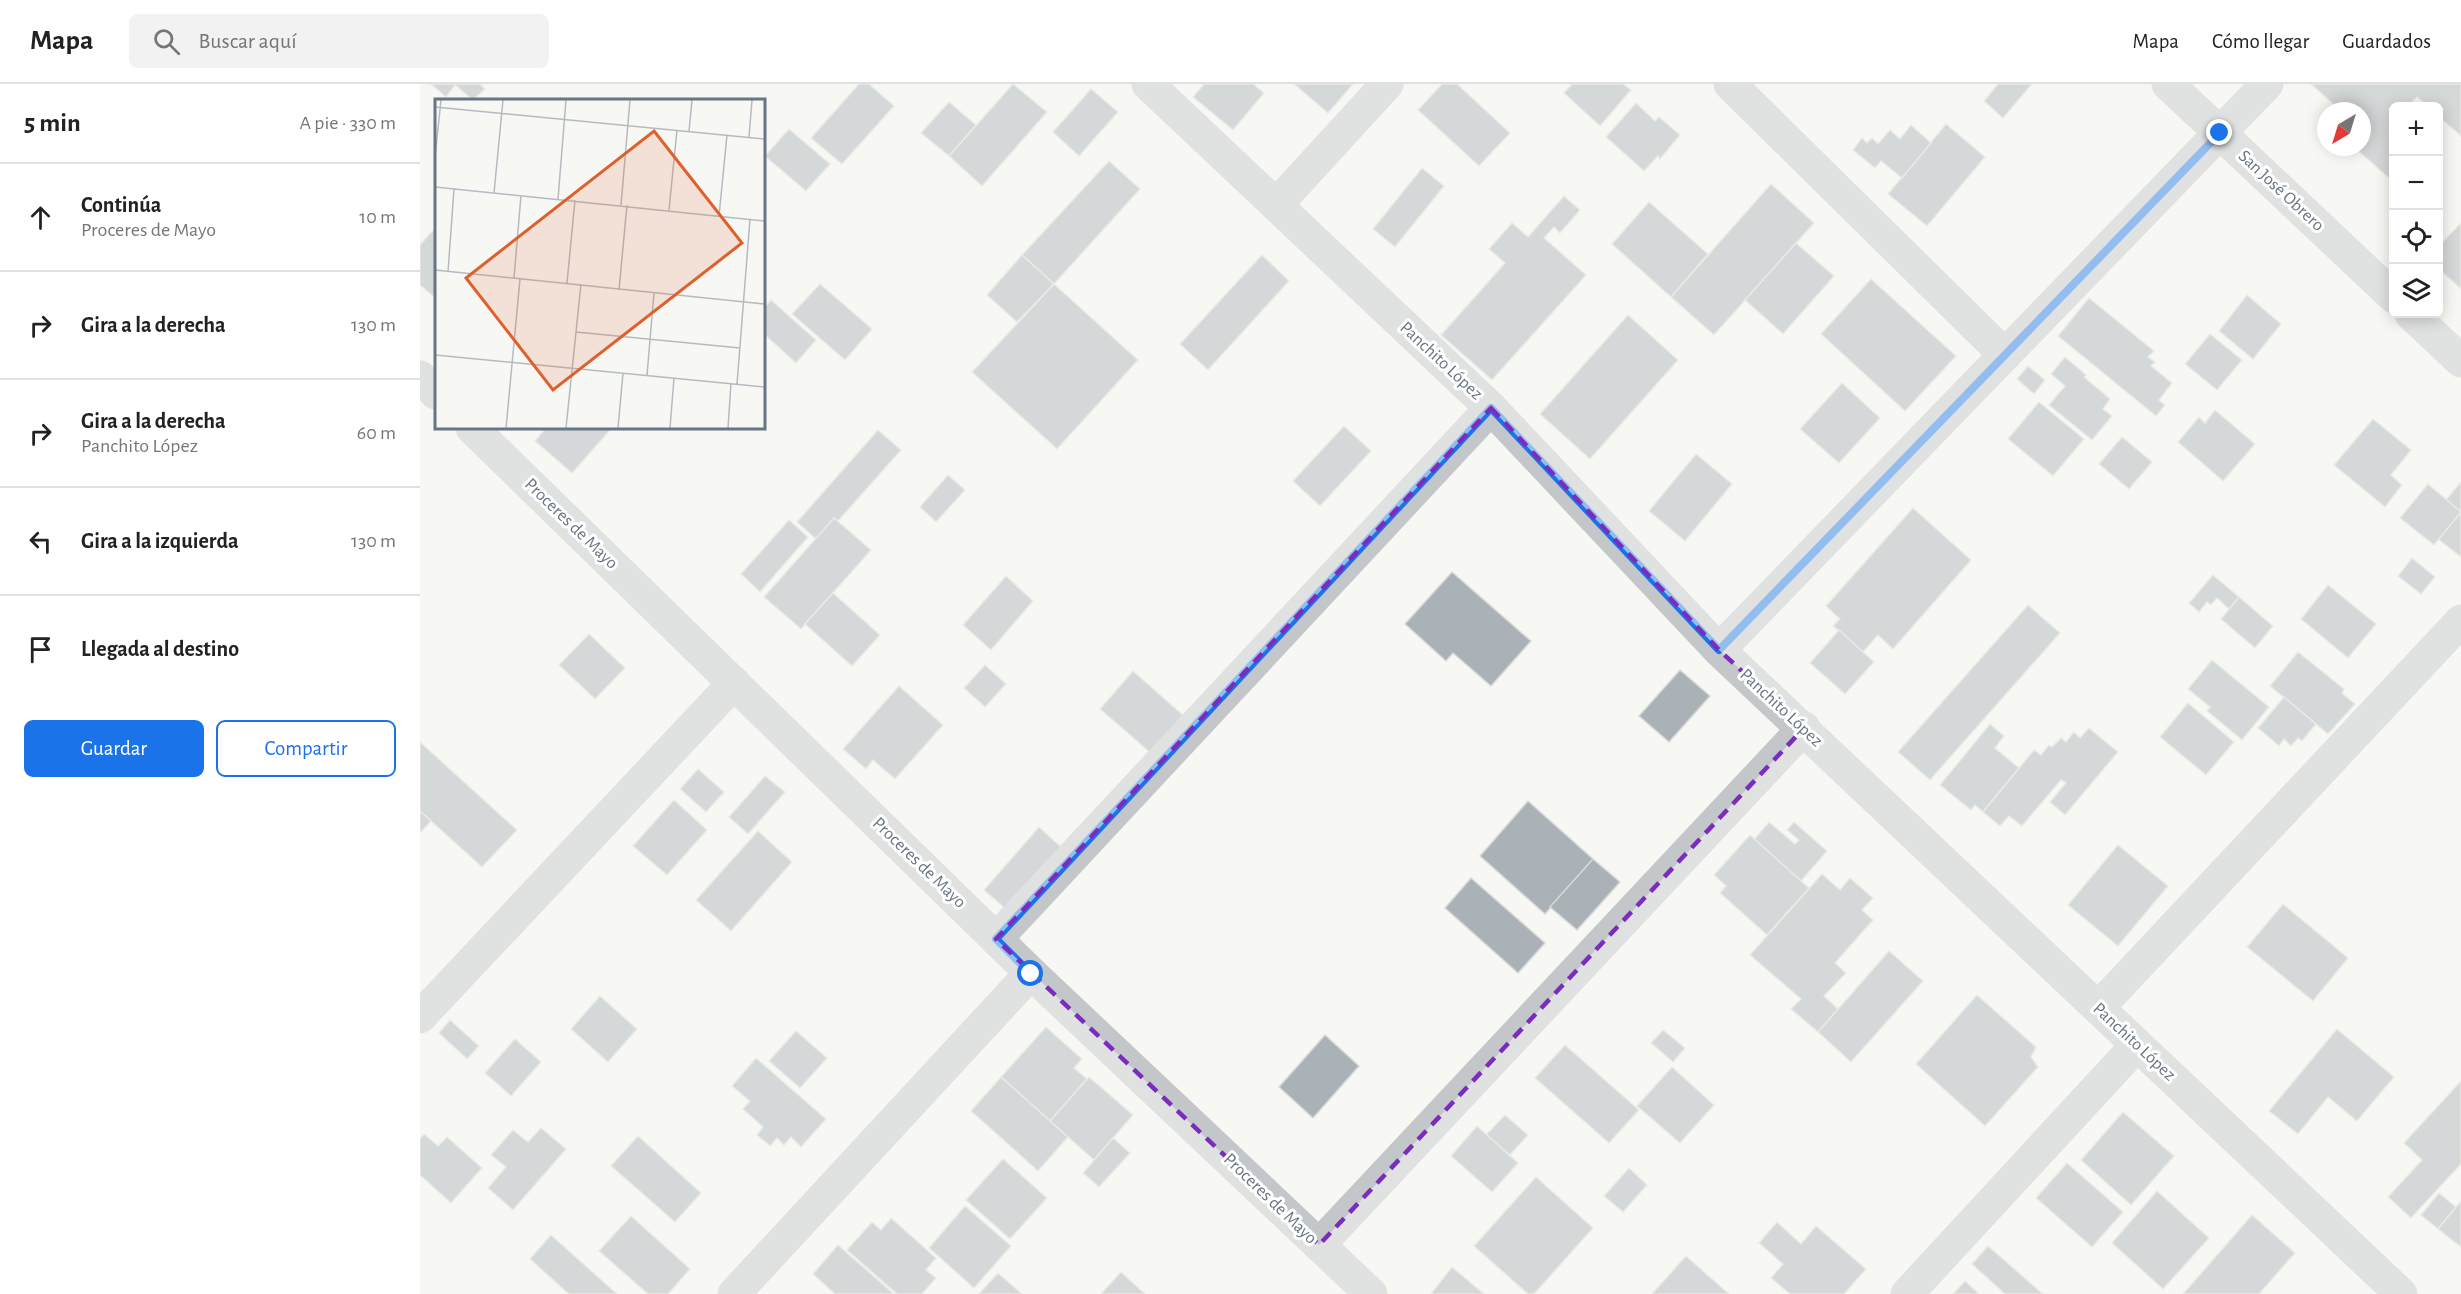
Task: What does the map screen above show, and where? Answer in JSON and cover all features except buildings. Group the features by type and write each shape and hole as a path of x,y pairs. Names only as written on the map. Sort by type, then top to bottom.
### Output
{"street":[{"name":"Panchito López","path":"1148,84 1491,408 1719,650 2401,1294"},
{"path":"1276,205 1387,84"},
{"path":"1730,84 2005,355"},
{"name":"San José Obrero","path":"2168,84 2389,292"},
{"path":"1719,650 2267,84"},
{"path":"2415,318 2461,361"},
{"path":"996,939 1491,408"},
{"name":"Proceres de Mayo","path":"473,429 1031,974 1371,1294"},
{"path":"2098,1008 2461,621"},
{"path":"420,1017 734,683"},
{"path":"1319,1245 1804,728"},
{"path":"735,1294 1031,974"},
{"path":"1906,1294 2137,1045"}],"highlighted area":[{"path":"1491,408 1719,650 1804,728 1319,1245 996,939"}],"route":[{"path":"1031,974 996,939 1491,408 1719,650 2220,133"}]}
